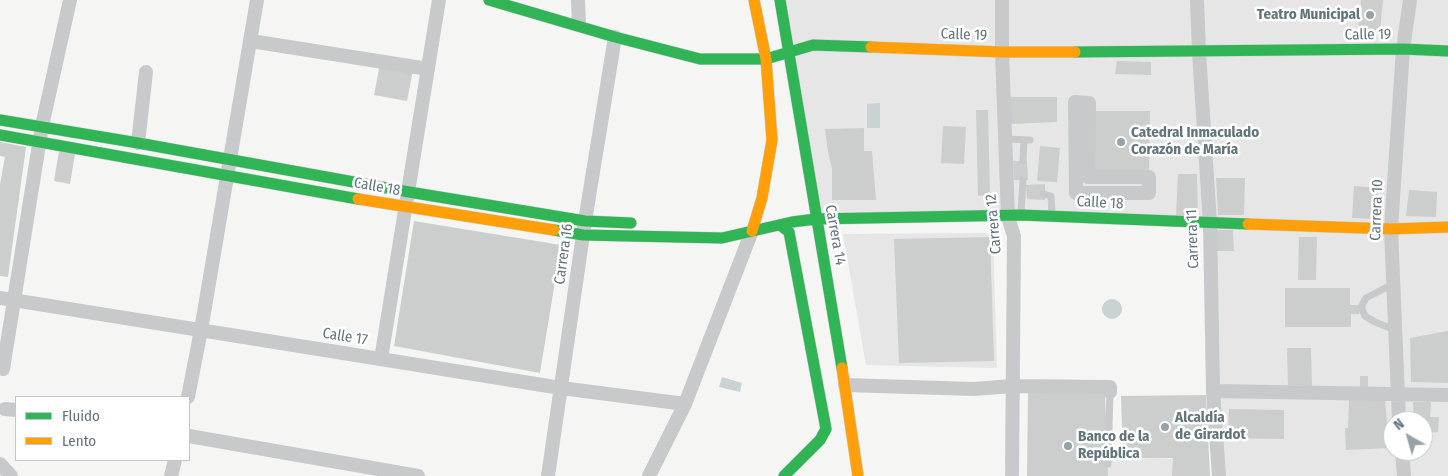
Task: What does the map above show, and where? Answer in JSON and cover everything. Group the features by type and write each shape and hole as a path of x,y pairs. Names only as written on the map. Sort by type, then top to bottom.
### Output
{"street":[{"path":"3,368 7,298 70,0"},
{"path":"188,396 257,0"},
{"path":"381,359 439,0"},
{"name":"Calle 19","path":"489,0 615,37 700,59 766,59 788,54 812,45 1002,52 1403,49 1448,51"},
{"path":"578,0 579,25"},
{"path":"649,476 685,404 752,231 762,198 772,140 766,59 754,0"},
{"name":"Carrera 14","path":"780,0 845,385 858,476"},
{"name":"Carrera 12","path":"1002,0 1005,139 1015,216 1012,476"},
{"name":"Carrera 11","path":"1197,0 1210,224 1213,391 1219,476"},
{"name":"Carrera 10","path":"1398,411 1391,229 1403,49 1410,0"},
{"name":"Carrera 16","path":"548,476 584,228 615,37"},
{"path":"251,41 428,69"},
{"path":"138,143 146,72"},
{"path":"1075,102 1089,103 1088,177 1149,177 1149,193 1076,194 1075,102"},
{"name":"Calle 18","path":"0,120 409,192 584,228 644,224"},
{"name":"Calle 18","path":"0,135 406,207 584,228 722,238 816,219 1052,215 1210,224 1391,229 1448,227"},
{"name":"Calle 18","path":"664,225 752,231"},
{"path":"780,225 789,232 826,429 820,440 784,476"},
{"name":"Calle 17","path":"7,298 561,388 685,404"},
{"path":"845,385 974,389 1012,386 1110,387 1110,392"},
{"path":"1213,391 1448,395"},
{"path":"190,436 418,476"},
{"path":"171,476 175,461"},
{"path":"1403,461 1404,476"},
{"path":"0,464 11,476"}],"lane":[{"path":"1005,139 1027,140 1022,161"},
{"path":"1015,216 1025,194 1023,180"},
{"path":"1044,194 1051,196 1052,215"},
{"path":"1393,284 1366,298 1362,309 1365,316 1395,330"},
{"path":"1108,464 1110,392"}],"shaded area":[{"path":"780,0 1448,0 1448,476 1219,476 1210,224 1007,216 818,218"},
{"path":"880,103 880,128 867,128 867,104"},
{"path":"993,233 997,368 866,365 843,234"},
{"path":"1112,299 1119,302 1122,309 1119,316 1112,319 1105,316 1102,309 1105,302"},
{"path":"722,377 742,383 740,392 719,387"},
{"path":"1108,458 1209,459 1210,476 1108,476"}],"building":[{"name":"Teatro Municipal","path":"1361,0 1383,0 1380,31 1358,29"},
{"path":"1117,61 1151,62 1151,75 1115,74"},
{"path":"380,64 413,70 407,101 374,95"},
{"path":"1009,97 1057,97 1057,122 1010,124"},
{"path":"976,110 988,110 990,195 978,196"},
{"name":"Catedral Inmaculado Corazón de María","path":"1093,111 1150,111 1149,173 1092,173"},
{"path":"943,126 966,127 964,164 941,163"},
{"path":"864,128 864,151 872,151 876,200 832,200 832,169 825,129"},
{"path":"0,142 26,147 8,277 0,276 0,184 5,157 0,156"},
{"path":"1040,146 1060,148 1057,182 1037,181"},
{"path":"59,151 75,154 70,184 54,181"},
{"path":"1013,161 1027,161 1028,180 1014,180"},
{"path":"1178,174 1197,174 1198,218 1176,216"},
{"path":"1216,178 1245,178 1244,215 1218,215"},
{"path":"1045,184 1045,200 1027,199 1026,185"},
{"path":"1354,186 1378,188 1375,219 1352,218"},
{"path":"1409,190 1437,192 1436,217 1406,216"},
{"path":"414,221 561,245 540,373 394,346"},
{"path":"1216,230 1233,230 1234,251 1216,251"},
{"path":"990,237 994,361 899,363 894,239"},
{"path":"1299,237 1317,237 1316,280 1298,280"},
{"path":"1285,288 1350,288 1350,305 1359,305 1359,314 1351,314 1351,327 1285,327"},
{"path":"1448,331 1448,383 1411,382 1410,338"},
{"path":"1287,348 1311,348 1312,386 1288,385"},
{"path":"1360,376 1368,376 1368,389 1360,389"},
{"path":"1028,391 1105,391 1108,476 1027,476"},
{"name":"Alcaldía de Girardot","path":"1206,395 1210,476 1172,476 1173,458 1123,458 1121,396"},
{"path":"1349,399 1385,399 1386,411 1383,411 1383,448 1346,450 1345,428 1348,428"},
{"path":"1413,402 1431,402 1430,411 1413,411"},
{"path":"1229,409 1284,410 1284,439 1228,438"},
{"path":"1433,417 1439,417 1438,432 1433,432"}],"traffic: fast":[{"path":"489,0 615,37 700,59 766,59 813,45 871,47"},
{"path":"780,0 842,368"},
{"path":"1075,52 1403,49 1448,51"},
{"path":"0,120 585,221 631,223"},
{"path":"0,135 358,199"},
{"path":"554,230 583,235 722,238 792,222 816,219 1021,215 1248,224"},
{"path":"780,225 789,232 826,429 820,440 784,476"}],"traffic: slow":[{"path":"752,231 762,198 772,140 766,59 754,0"},
{"path":"871,47 1002,52 1075,52"},
{"path":"358,199 554,230"},
{"path":"1248,224 1391,229 1448,227"},
{"path":"842,368 858,476"}],"place":[{"name":"Teatro Municipal","path":"1370,15"},
{"name":"Catedral Inmaculado Corazón de María","path":"1121,142"},
{"name":"Alcaldía de Girardot","path":"1165,427"},
{"name":"Banco de la República","path":"1068,446"}]}
